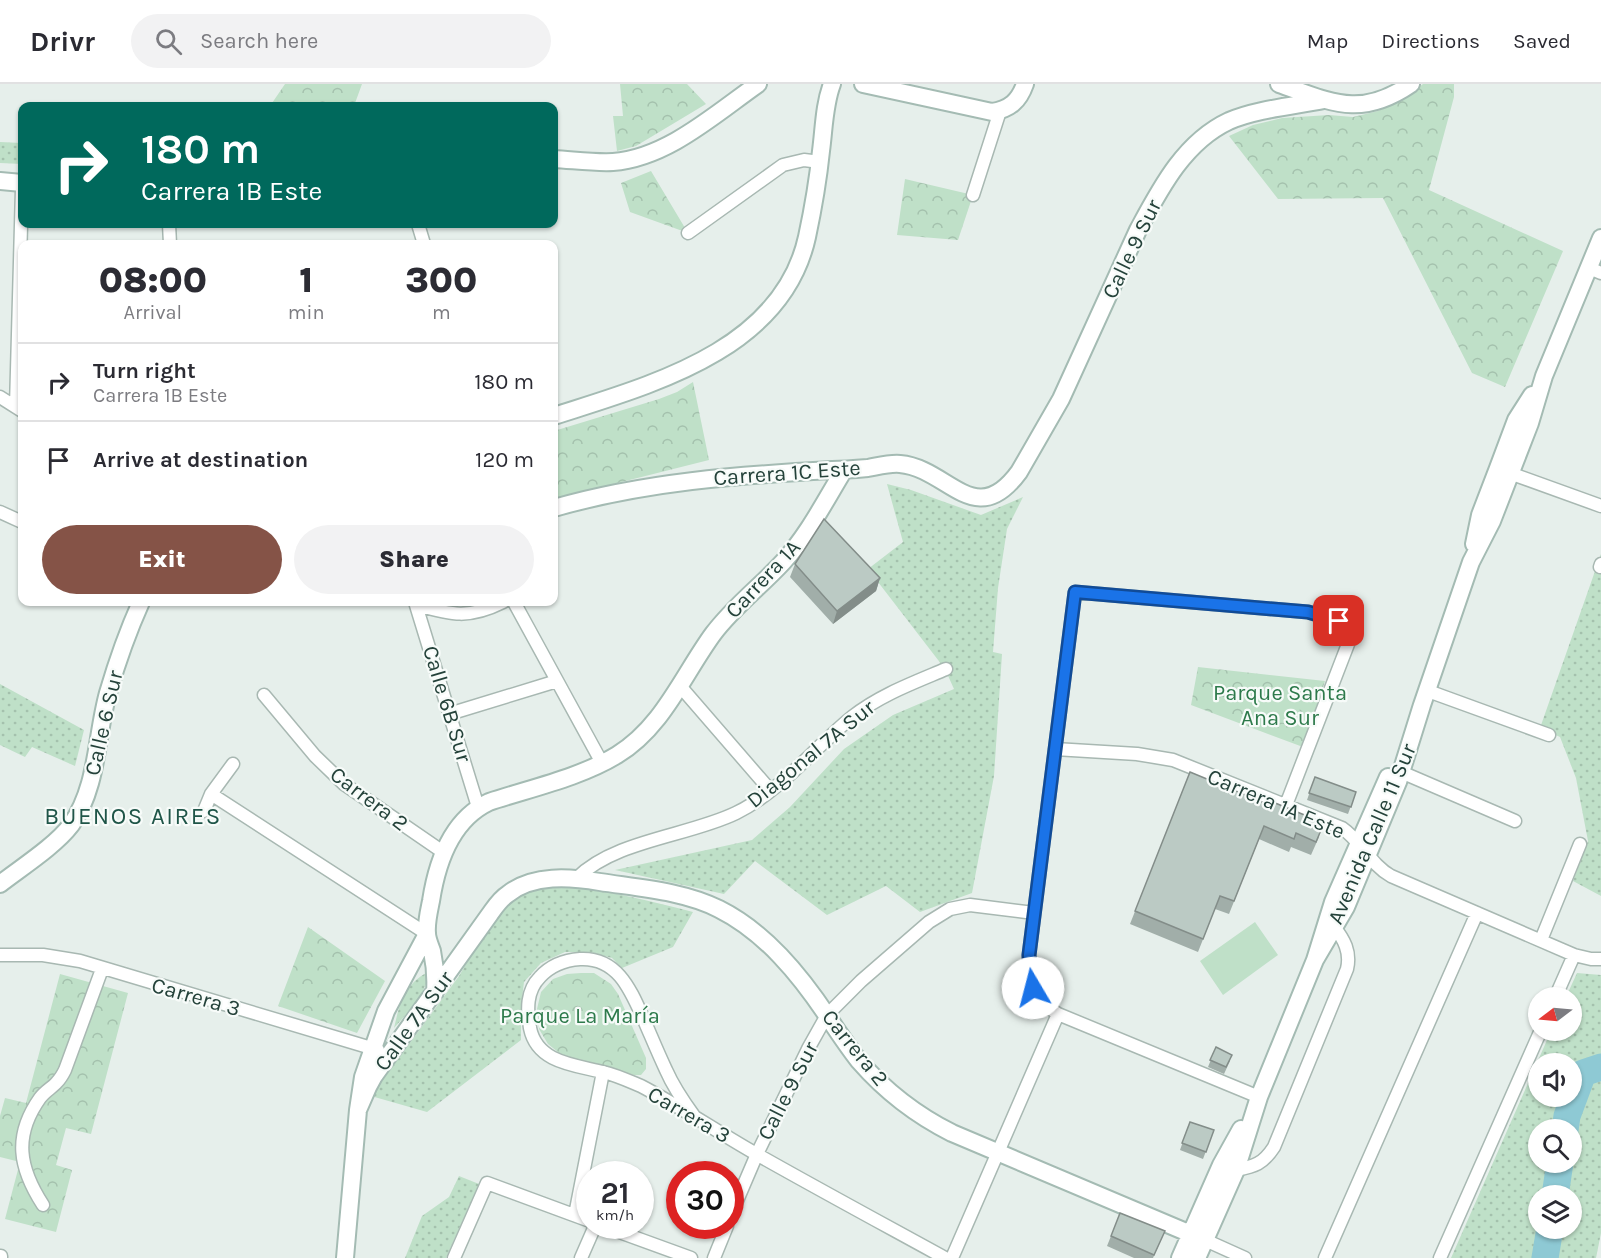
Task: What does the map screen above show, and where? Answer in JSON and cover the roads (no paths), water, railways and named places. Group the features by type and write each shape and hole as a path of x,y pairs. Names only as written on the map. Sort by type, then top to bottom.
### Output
{"street":[{"path":"558,159 615,162 649,154 680,139 758,84"},
{"path":"558,415 646,386 675,374 744,334 774,306 795,273 807,237 820,162 827,101 832,84"},
{"path":"863,84 992,112 1015,104 1025,84"},
{"path":"1281,84 1324,100 1353,106 1382,100 1411,84"},
{"name":"Calle 9 Sur","path":"1011,482 1029,456 1061,399 1138,230 1172,172 1187,153 1213,129 1230,121 1324,100"},
{"path":"973,195 1000,111"},
{"path":"688,233 783,165 804,160 820,162"},
{"path":"0,181 18,183"},
{"name":"Avenida Calle 11 Sur","path":"1180,1258 1198,1237 1236,1170 1259,1097 1315,960 1333,902 1364,848 1401,772 1471,562 1492,521 1504,471 1530,423 1544,376 1595,271 1601,238"},
{"path":"0,397 18,408"},
{"name":"Carrera 1C Este","path":"558,507 586,499 680,482 898,464 911,466 962,492 982,498 996,495 1011,482"},
{"name":"Carrera 1A","path":"478,807 574,775 602,763 619,754 646,731 668,704 726,618 795,548 844,470"},
{"path":"1504,471 1601,506"},
{"path":"0,512 18,520"},
{"path":"1259,1097 1058,1014 1045,1006 1033,988 1029,955 1075,592 1308,612 1355,626 1286,805"},
{"name":"Calle 6 Sur","path":"0,884 59,837 78,814 90,785 108,692 139,606"},
{"name":"Calle 6B Sur","path":"417,606 478,807"},
{"path":"422,606 444,613 465,614 494,606"},
{"path":"516,606 602,763"},
{"name":"Diagonal 7A Sur","path":"577,878 593,864 613,855 723,819 753,804 867,707 896,690 945,669"},
{"path":"449,714 557,681"},
{"path":"680,686 770,790"},
{"name":"Carrera 2","path":"264,695 315,756 344,784 443,852"},
{"path":"1425,698 1549,735"},
{"name":"Avenida Calle 11 Sur","path":"1315,960 1346,907 1392,768 1425,698"},
{"name":"Carrera 1A Este","path":"1055,749 1137,754 1173,760 1338,826 1364,848 1387,874 1574,955 1601,959"},
{"path":"204,811 211,794 233,764"},
{"path":"1401,772 1515,821"},
{"path":"211,794 427,934 435,962 435,992"},
{"path":"404,977 427,934 433,886 443,852 460,824 478,807"},
{"path":"1540,940 1580,844"},
{"name":"Carrera 2","path":"577,878 689,897 720,910 747,926 776,952 805,985 858,1060 907,1107 952,1133 1245,1258"},
{"name":"Calle 7A Sur","path":"358,1110 368,1087 390,1054 500,901 510,892 524,885 553,879 577,878"},
{"name":"Calle 9 Sur","path":"744,1184 808,1049 827,1015 861,981 929,922 950,909 970,905 1034,913"},
{"path":"1325,1258 1478,913"},
{"path":"1236,1170 1258,1164 1274,1147 1347,969 1349,955 1344,938 1334,927"},
{"name":"Calle 7A Sur","path":"345,1258 363,1077 386,1011 404,977 435,962 476,934"},
{"name":"Carrera 3","path":"0,955 43,955 70,959 390,1054"},
{"path":"1560,987 1574,955"},
{"name":"Carrera 3","path":"694,1116 665,1069 631,989 620,976 608,966 590,959 568,960 548,969 537,979 529,996 528,1013 531,1032 539,1047 552,1058 568,1065 603,1072 640,1086 945,1258"},
{"path":"43,1205 33,1190 23,1163 23,1133 27,1120 41,1096 58,1081 65,1070 102,969"},
{"path":"952,1258 1058,1014"},
{"path":"1440,1258 1536,1041"},
{"path":"454,1258 487,1183 575,1215 603,1072"},
{"name":"Avenida Calle 11 Sur","path":"1197,1258 1198,1237 1221,1165 1259,1097"},
{"path":"581,1258 589,1239"},
{"path":"639,1239 691,1258"},
{"path":"714,1258 722,1239"}],"waterway":[{"path":"1567,1119 1583,1073 1601,1067"},
{"path":"1557,1185 1558,1173"},
{"path":"1545,1258 1548,1239"}],"district":[{"name":"BUENOS AIRES","path":"133,816"}],"park label":[{"name":"Parque Santa Ana Sur","path":"1280,706"},
{"name":"Parque La María","path":"580,1016"}]}
